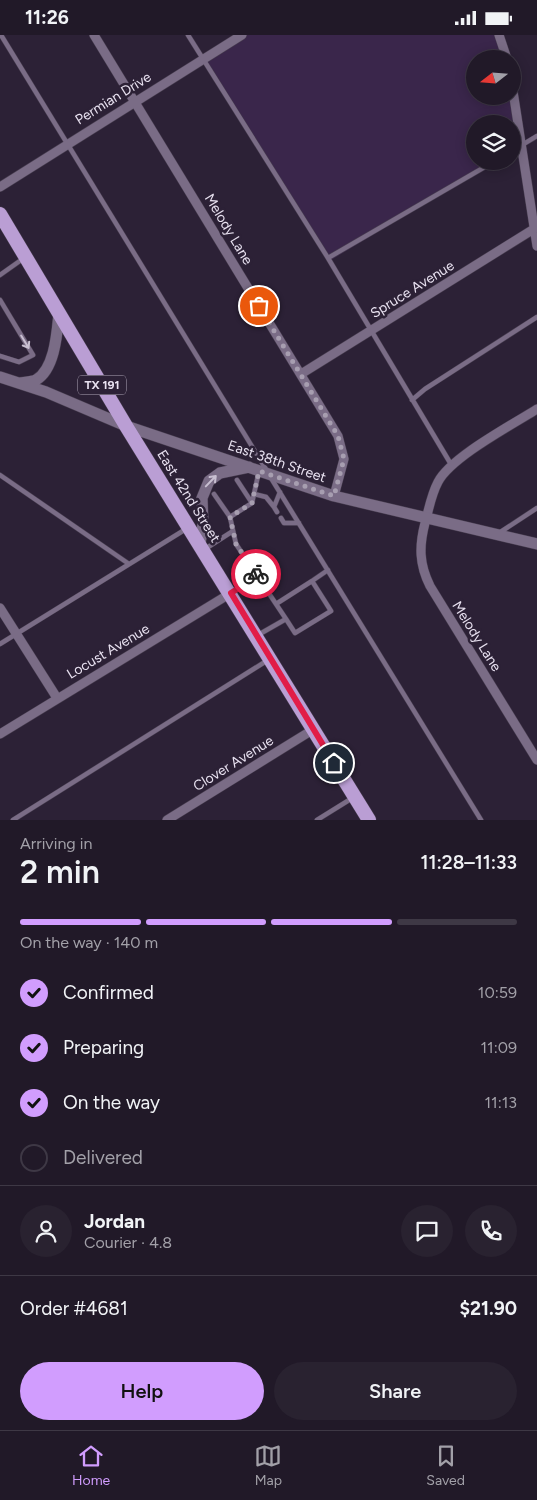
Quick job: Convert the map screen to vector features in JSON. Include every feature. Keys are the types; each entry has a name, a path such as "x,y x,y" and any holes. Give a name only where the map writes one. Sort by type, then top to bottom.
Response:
{"highway":[{"name":"East 42nd Street","path":"0,214 126,426 370,820"}],"street":[{"name":"Melody Lane","path":"94,35 338,436 343,449 343,469 334,496"},
{"name":"Permian Drive","path":"0,187 67,143 242,35"},
{"path":"499,35 504,50"},
{"path":"516,105 536,227 537,246"},
{"name":"Spruce Avenue","path":"301,374 536,227"},
{"path":"18,383 35,380 46,370 52,355 59,313"},
{"name":"East 38th Street","path":"0,377 126,426 334,496 537,544"},
{"path":"426,519 438,481 452,465 537,409"},
{"path":"202,547 202,498 209,481 220,473 259,470"},
{"name":"Melody Lane","path":"426,519 420,551 424,573 537,761"},
{"name":"Locust Avenue","path":"0,734 231,593"},
{"path":"0,608 57,698"},
{"name":"Clover Avenue","path":"167,820 314,729"}],"lane":[{"path":"1,35 67,143 259,470 280,492 481,820"},
{"path":"188,35 328,259 452,465"},
{"path":"523,145 537,136"},
{"path":"328,259 480,170"},
{"path":"0,275 26,257"},
{"path":"0,300 33,355 20,362 0,356"},
{"path":"412,400 425,389 537,317"},
{"path":"230,517 252,503 259,470"},
{"path":"0,475 129,564"},
{"path":"237,480 252,503"},
{"path":"274,507 280,492"},
{"path":"214,494 230,517 236,544 295,633 331,611 312,581"},
{"path":"254,494 266,497 277,512"},
{"path":"496,535 537,508"},
{"path":"281,518 284,523 299,523"},
{"path":"0,644 190,527"},
{"path":"202,547 234,531"},
{"path":"276,604 328,571"},
{"path":"231,593 258,576"},
{"path":"257,636 286,619"},
{"path":"13,820 271,659"},
{"path":"317,820 355,796"}],"shaded area":[{"path":"242,35 499,35 504,50 466,50 466,105 514,105 516,115 466,115 466,170 480,170 328,262 203,59"}],"way so far":[{"path":"256,574 236,544 230,517 252,503 259,471 334,496 343,469 344,459 343,449 338,436 259,306"}],"route":[{"path":"256,574 258,576 231,593 334,763"}]}
